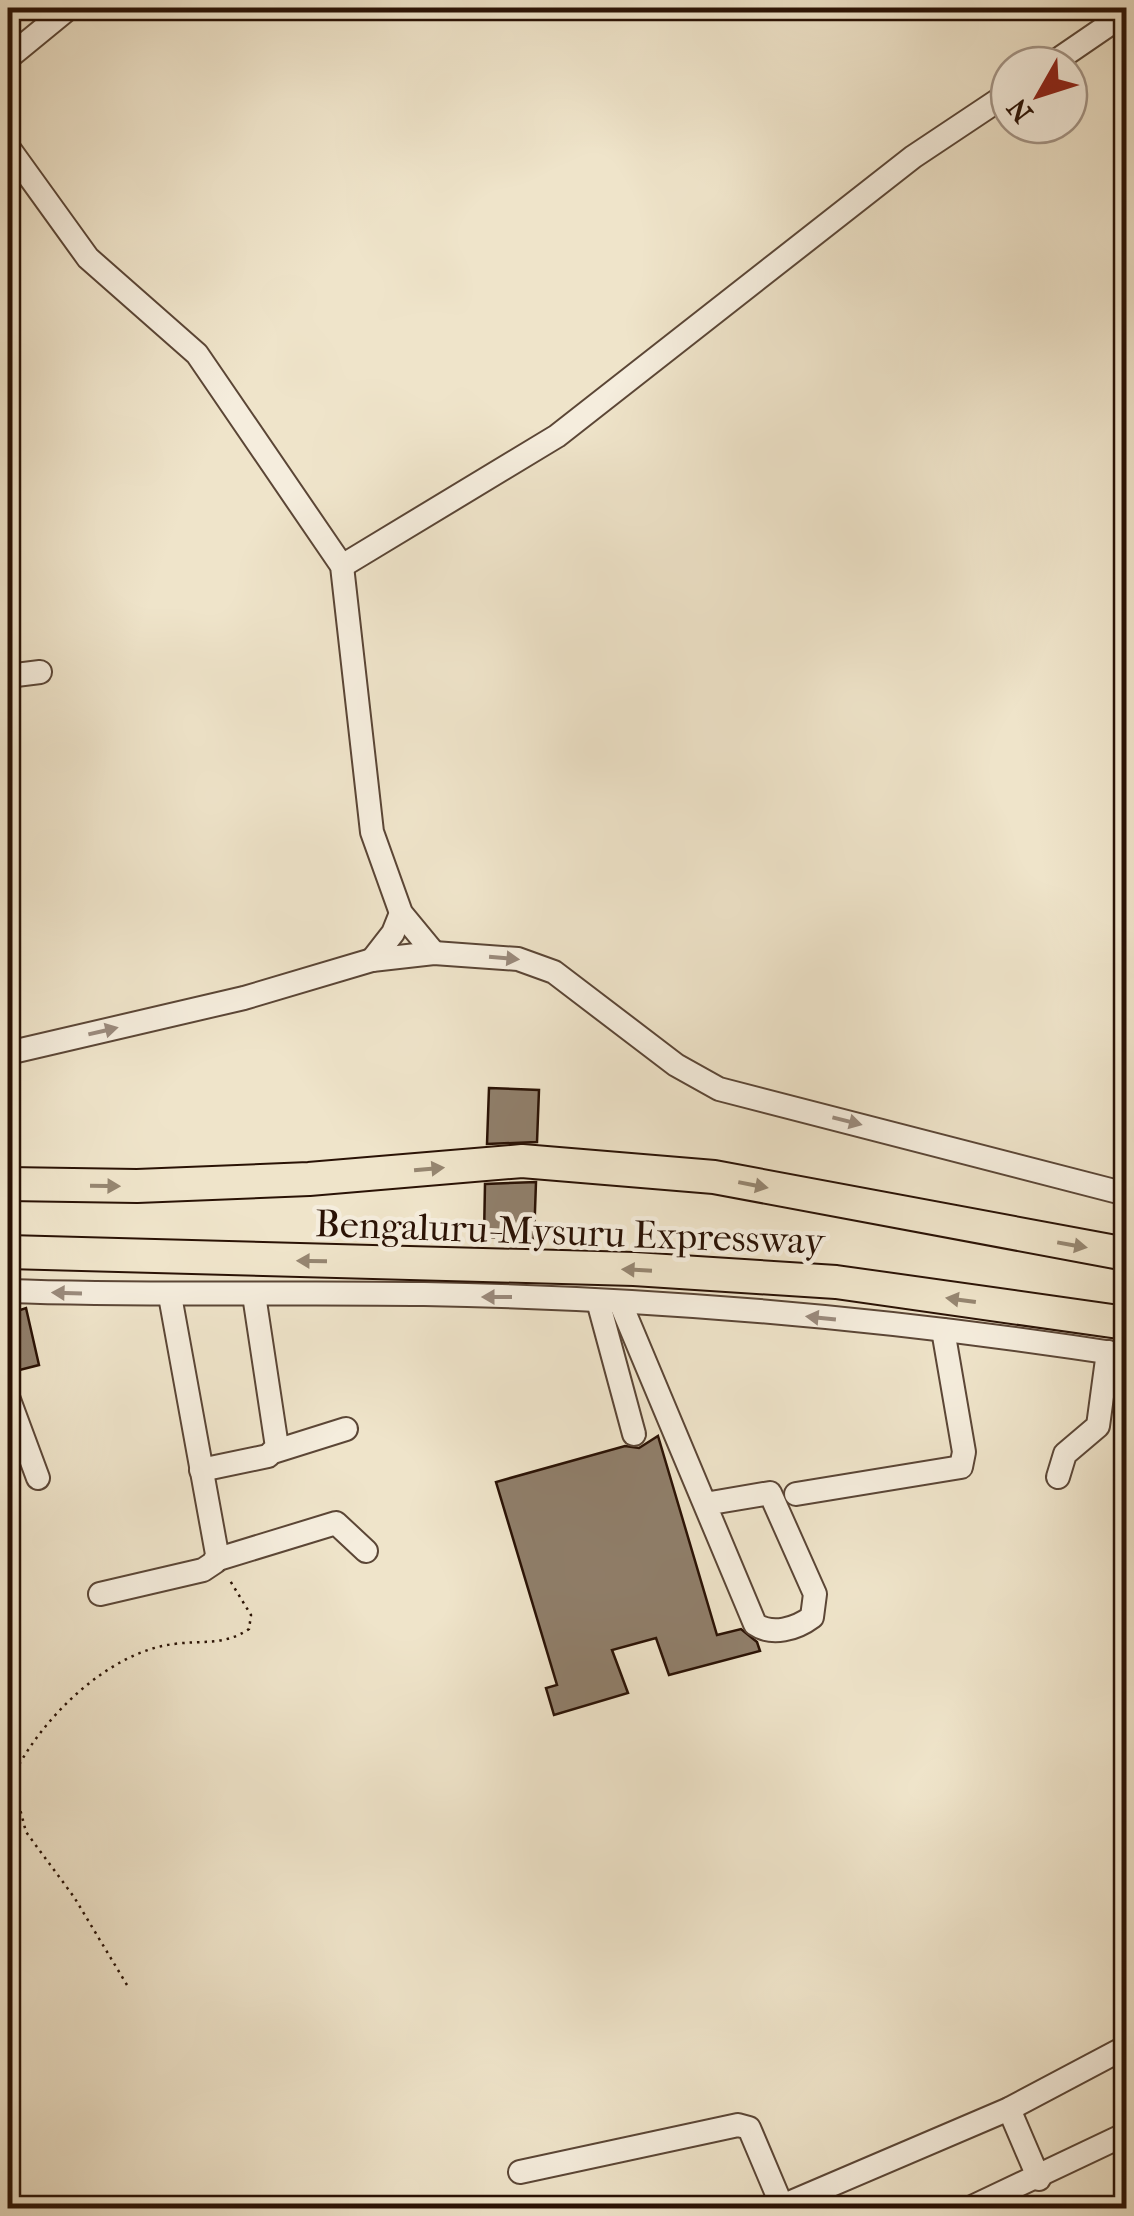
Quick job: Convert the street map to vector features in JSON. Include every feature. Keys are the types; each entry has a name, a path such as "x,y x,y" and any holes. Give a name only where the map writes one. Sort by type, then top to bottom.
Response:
{"highway":[{"name":"Bengaluru-Mysuru Expressway","path":"8,1184 137,1186 309,1179 522,1161 714,1177 1126,1254"},
{"name":"Bengaluru-Mysuru Expressway","path":"8,1252 634,1269 836,1282 1126,1323"}],"street":[{"path":"8,58 69,8"},
{"path":"1079,45 1126,13"},
{"path":"342,566 557,436 912,156 989,106"},
{"path":"8,148 88,258 197,354 342,566 372,832 402,913 434,953"},
{"path":"8,676 40,672"},
{"path":"372,960 394,933 402,913"},
{"path":"8,1052 244,998 372,960 434,953 518,958 554,972 676,1065 719,1089 1126,1194"},
{"name":"Bengaluru-Mysuru Expressway","path":"8,1290 170,1296 428,1294 609,1302 943,1330 1117,1353"},
{"path":"170,1296 215,1560"},
{"path":"254,1296 276,1451"},
{"path":"609,1302 634,1434"},
{"path":"609,1302 705,1504 755,1624 776,1630 801,1625 812,1616 816,1594 770,1493 705,1504"},
{"path":"796,1494 960,1466 964,1452 943,1330"},
{"path":"1058,1477 1066,1451 1097,1430 1117,1353"},
{"path":"8,1398 38,1478"},
{"path":"200,1470 346,1429"},
{"path":"100,1594 202,1570 215,1560 336,1523 366,1552"},
{"path":"520,2172 738,2125 749,2128 759,2146 782,2206 1008,2108 1126,2046"},
{"path":"1008,2108 1039,2179"},
{"path":"970,2208 1039,2179 1126,2134"}],"path":[{"path":"127,1985 74,1897 26,1832 12,1778 86,1682 161,1647 226,1642 249,1629 251,1616 215,1560"}],"building":[{"path":"489,1088 539,1090 537,1142 487,1144"},
{"path":"536,1182 534,1239 484,1237 485,1184"},
{"path":"26,1308 39,1365 8,1373 8,1314"},
{"path":"658,1436 717,1635 741,1629 757,1642 760,1651 669,1675 656,1638 612,1650 628,1693 554,1715 546,1688 557,1685 496,1482 625,1446 639,1448"}]}
